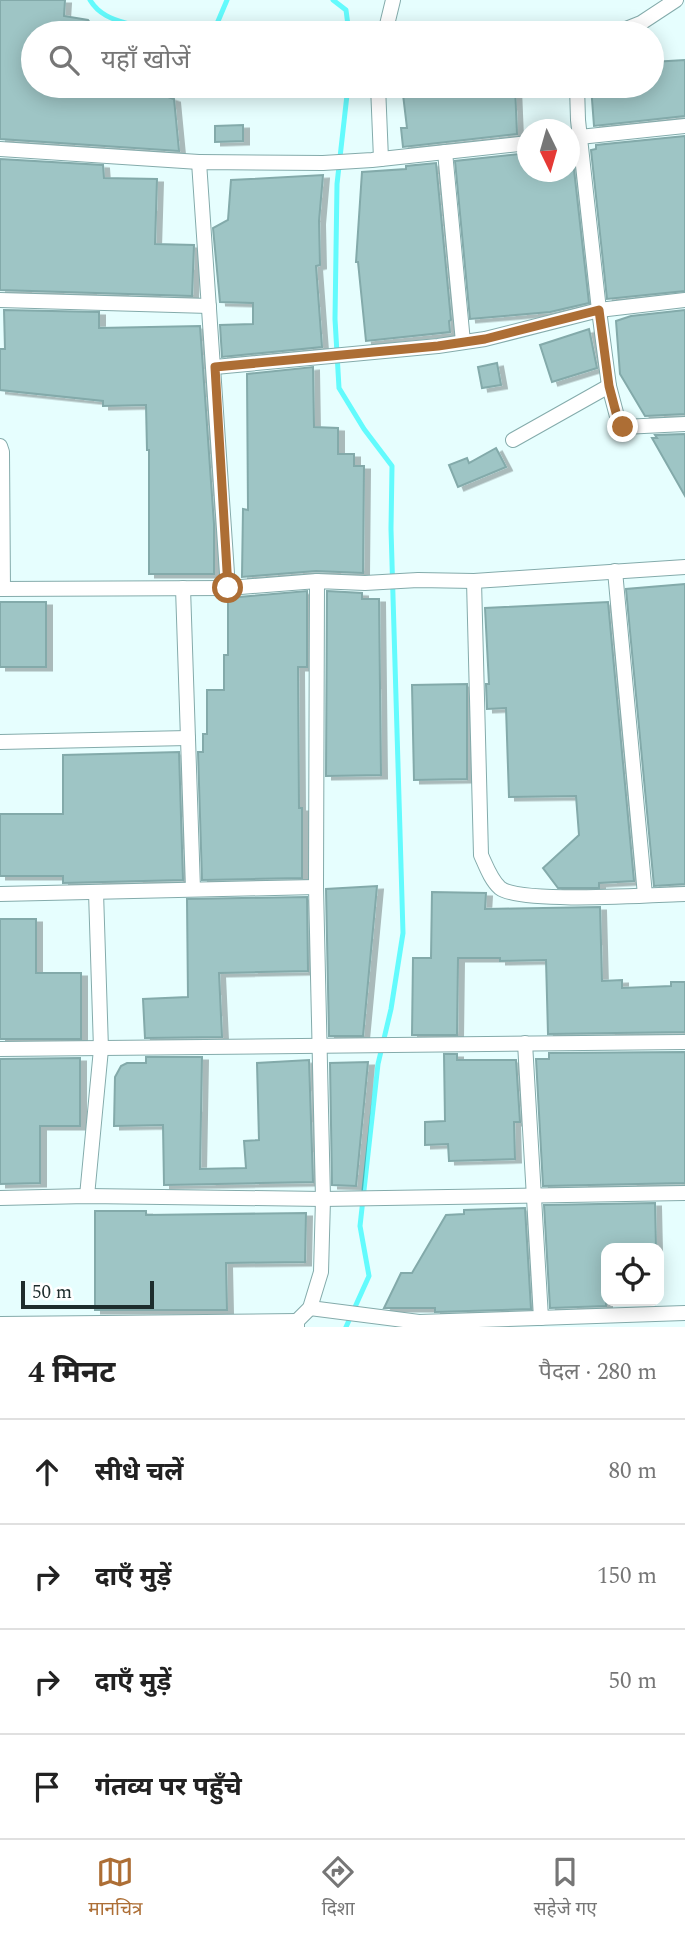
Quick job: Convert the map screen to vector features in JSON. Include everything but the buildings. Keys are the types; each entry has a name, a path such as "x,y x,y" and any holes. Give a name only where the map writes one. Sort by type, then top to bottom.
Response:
{"street":[{"path":"387,21 393,0"},
{"path":"644,21 676,0"},
{"path":"376,160 377,98"},
{"path":"577,98 578,119"},
{"path":"580,137 685,126"},
{"path":"0,149 199,162 323,163 376,160 517,144"},
{"path":"445,152 463,342"},
{"path":"199,162 228,588"},
{"path":"580,174 609,386 619,424 623,427 685,424"},
{"path":"0,300 209,306"},
{"path":"215,367 355,355 463,342 599,310 685,300"},
{"path":"513,440 609,386"},
{"path":"0,446 1,589 228,588 317,581 474,581 685,567"},
{"path":"615,571 645,895"},
{"path":"0,1324 297,1324 310,1308 321,1272 323,1199 316,887 317,581"},
{"path":"474,581 481,855 490,874 501,889 536,897 685,894"},
{"path":"183,588 193,889"},
{"path":"0,742 188,738"},
{"path":"0,894 316,887"},
{"path":"87,1196 102,1049 96,892"},
{"path":"0,1049 685,1042"},
{"path":"525,1043 541,1318"},
{"path":"0,1198 87,1196 323,1199 685,1193"},
{"path":"310,1308 419,1325 541,1318 678,1318"}],"waterway":[{"path":"90,0 103,14 120,21"},
{"path":"218,21 227,0"},
{"path":"333,0 346,10 347,21"},
{"path":"346,1327 369,1276 360,1226 378,1064 391,1009 403,933 391,529 392,466 364,429 339,388 335,319 337,184 347,98"}],"route":[{"path":"228,588 215,367 438,346 485,339 599,310 609,386 619,424 623,427"}]}
